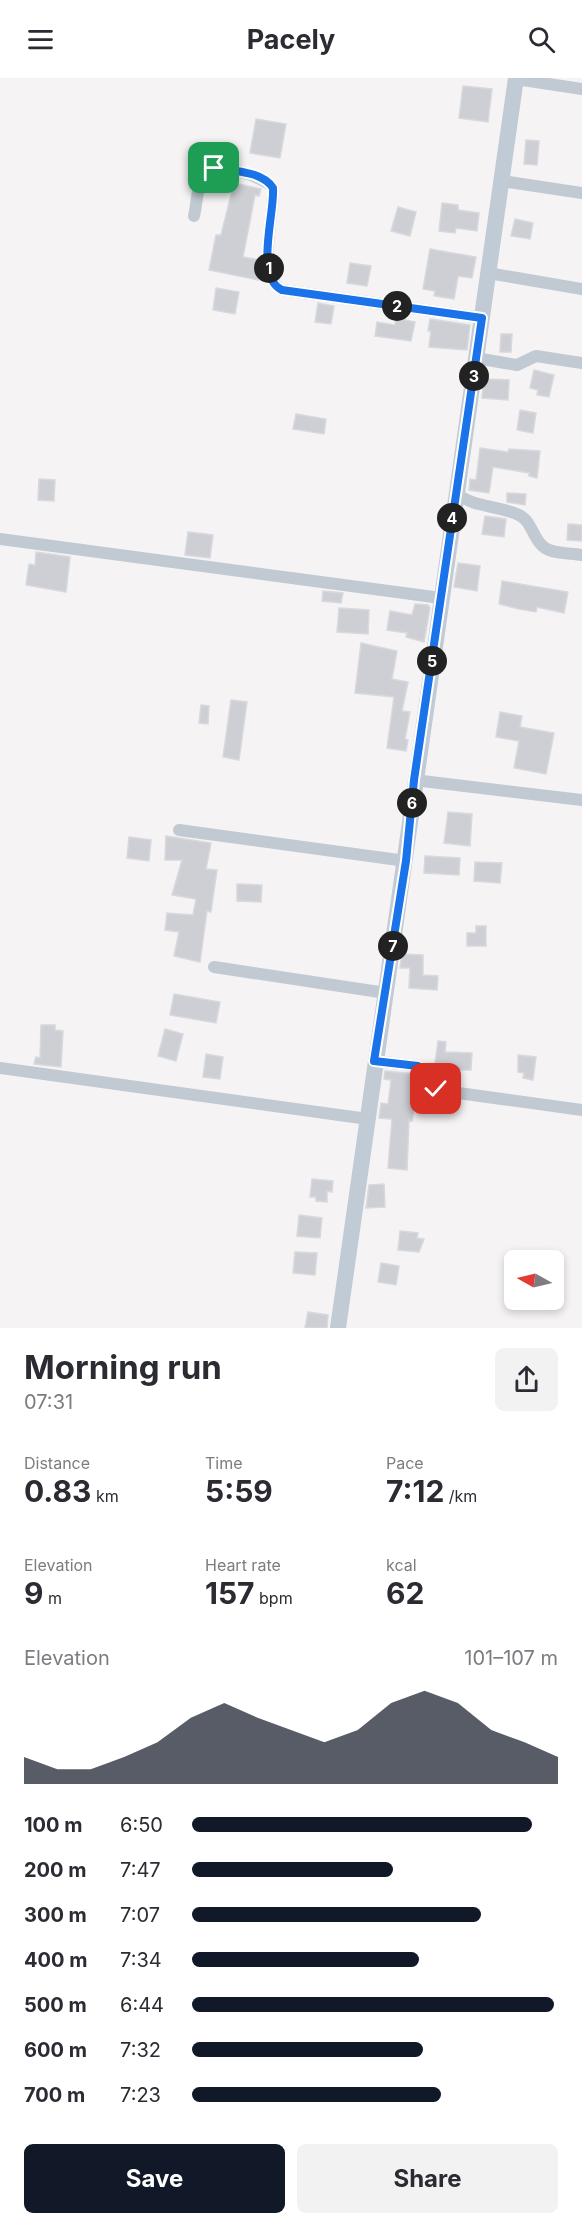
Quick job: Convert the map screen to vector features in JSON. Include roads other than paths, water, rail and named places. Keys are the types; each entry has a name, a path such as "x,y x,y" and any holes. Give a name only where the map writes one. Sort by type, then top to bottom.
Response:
{"street":[{"path":"338,1328 368,1119 374,1061 387,993 406,861 414,780 516,78 582,89"},
{"path":"194,216 202,176 207,170 214,168 249,174 269,182 273,188 268,261 271,281 275,286 282,290 482,318"},
{"path":"502,180 582,193"},
{"path":"488,273 582,288"},
{"path":"476,358 517,365 536,356 582,363"},
{"path":"456,493 474,504 522,517 530,525 540,544 548,550 582,555"},
{"path":"0,539 441,598"},
{"path":"414,780 582,800"},
{"path":"179,830 406,861"},
{"path":"214,967 387,993"},
{"path":"374,1061 418,1066 422,1068 430,1086 444,1091 582,1110"},
{"path":"0,1068 368,1119"}]}
